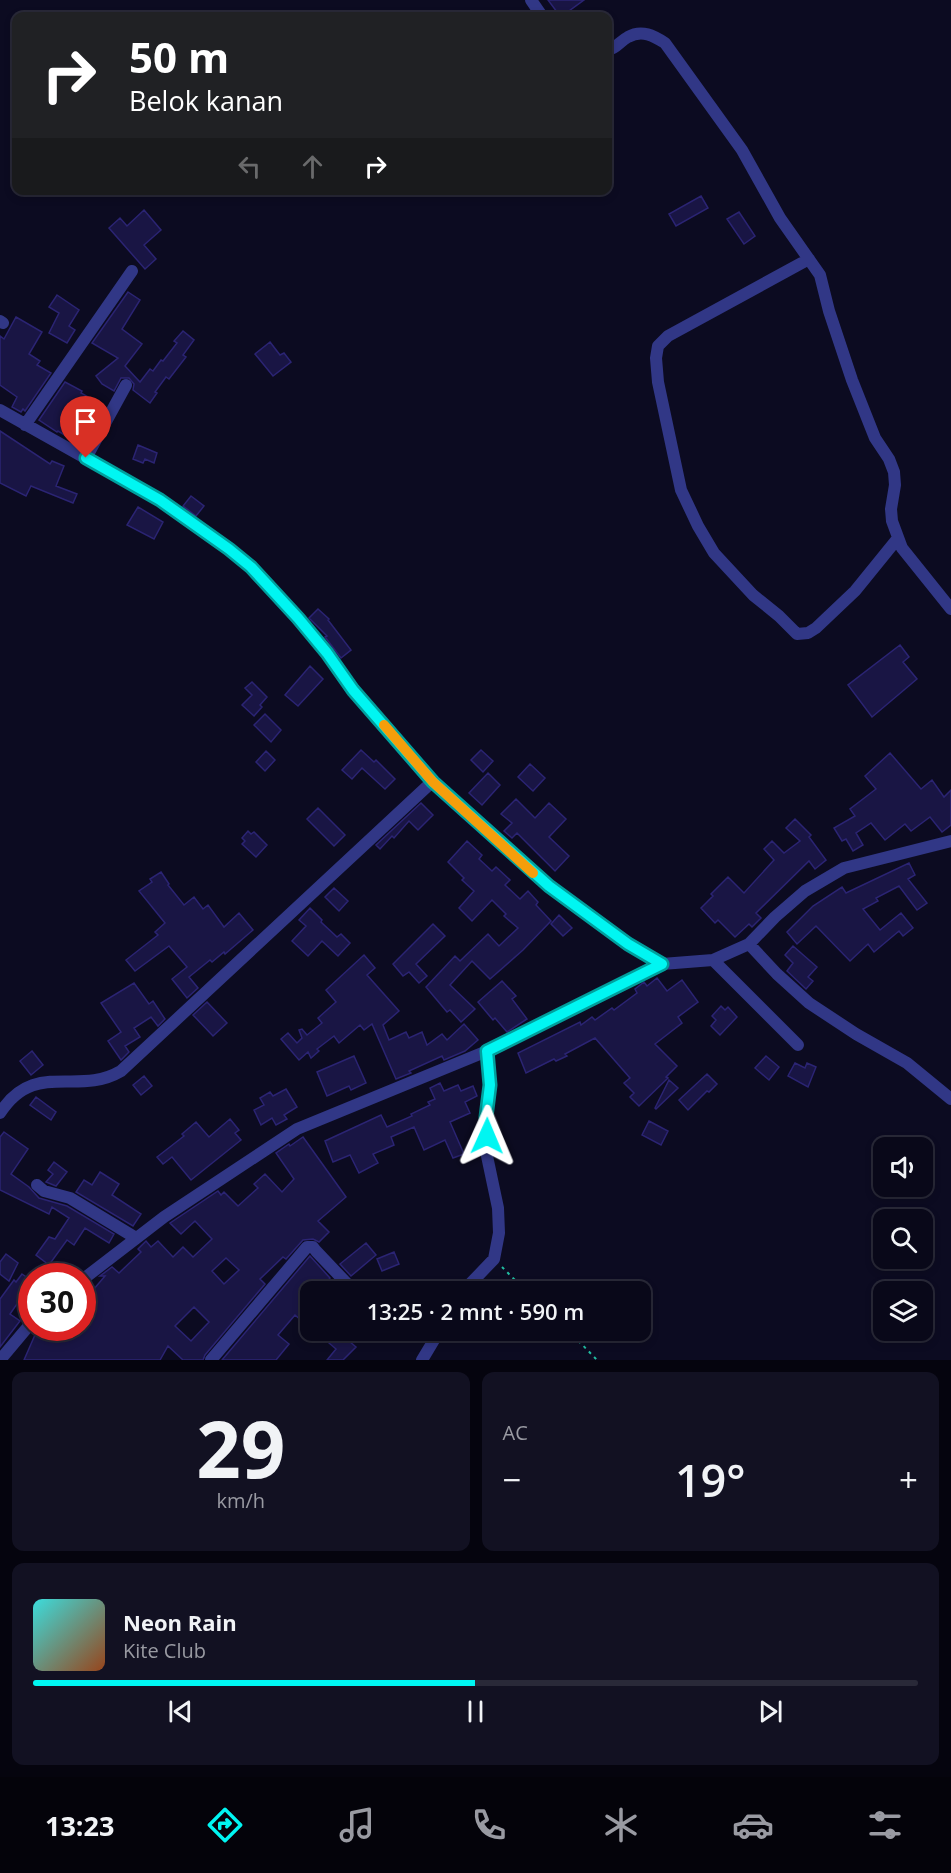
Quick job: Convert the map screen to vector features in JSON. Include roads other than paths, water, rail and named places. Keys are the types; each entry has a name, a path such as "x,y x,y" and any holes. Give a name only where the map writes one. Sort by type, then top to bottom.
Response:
{"street":[{"path":"612,50 628,37 639,33 650,34 666,43 742,150 780,218 820,275 835,331 852,380 875,438 889,459 894,472 895,485 891,509 898,538 902,548 951,609"},
{"path":"809,258 668,336 658,346 656,358 658,382 681,490 714,553 753,595 779,615 797,634 808,633 816,628 855,591 898,538"},
{"path":"26,425 132,271"},
{"path":"86,458 126,385"},
{"path":"0,410 160,500 251,567 298,618 353,690 433,782 549,886 620,938 662,964"},
{"path":"0,1113 15,1094 23,1088 55,1081 97,1081 121,1071 433,782"},
{"path":"96,1269 164,1217 297,1129 487,1051 662,964 713,960 749,944 805,891 844,868 951,842"},
{"path":"749,944 809,1003 856,1034 907,1063 951,1099"},
{"path":"713,960 798,1045"},
{"path":"473,1281 494,1259 499,1233 498,1208 487,1156 486,1117 490,1085 487,1051"},
{"path":"37,1185 44,1191 70,1198 136,1238"},
{"path":"211,1360 307,1247 313,1247 345,1281"},
{"path":"0,1360 18,1339"},
{"path":"422,1360 434,1341"}]}
